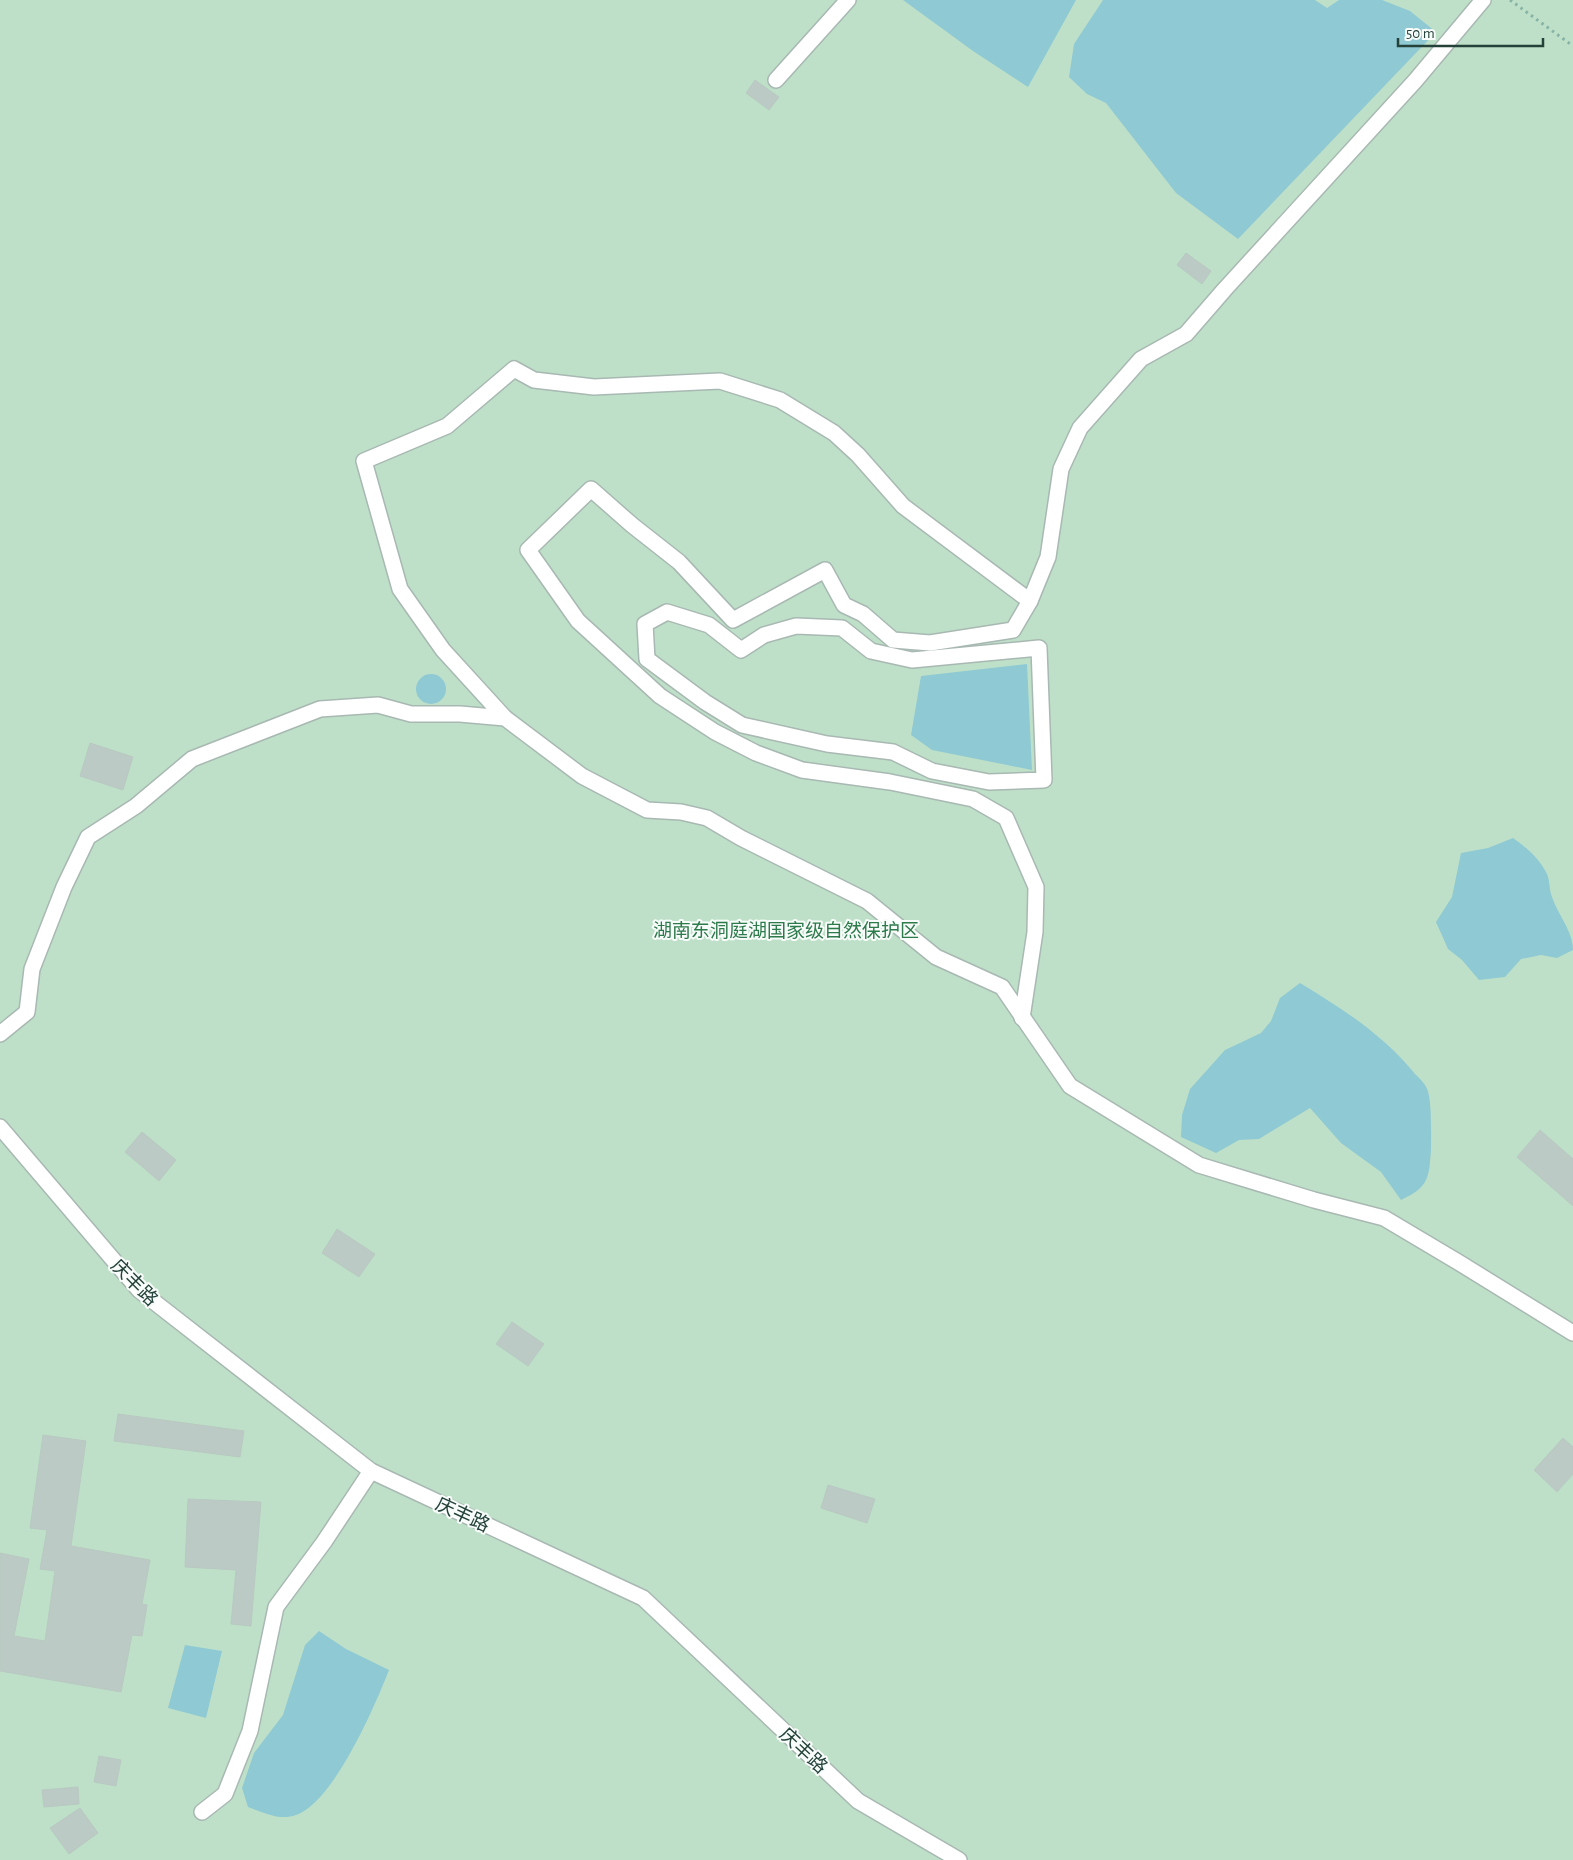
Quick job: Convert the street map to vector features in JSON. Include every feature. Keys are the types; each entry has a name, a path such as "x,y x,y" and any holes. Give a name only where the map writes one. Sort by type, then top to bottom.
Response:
{"street":[{"path":"776,80 848,0"},
{"path":"1022,1018 1035,932 1036,887 1006,818 973,799 890,782 802,770 756,753 715,732 660,696 584,627 528,550 591,489 632,525 679,562 733,620 825,570 844,605 863,614 893,640 930,643 1013,630 1030,601 1048,557 1061,469 1080,428 1141,359 1186,334 1415,81 1483,0"},
{"path":"1030,601 903,506 858,455 834,433 780,400 720,381 594,387 534,380 514,369 447,426 364,461 400,590 443,650 505,718 582,776 647,810 681,812 706,818 867,901 936,957 1002,987 1070,1086 1199,1165 1314,1200 1384,1218 1573,1333"},
{"path":"667,612 709,625 742,650 764,635 796,626 842,628 871,651 912,660 1039,648 1044,780 989,782 932,771 893,752 827,744 742,725 705,702 647,659 645,624 667,612"},
{"path":"0,1034 27,1012 32,969 64,887 88,837 136,806 192,759 320,709 378,705 411,714 460,714 505,718"},
{"name":"庆丰路","path":"0,1127 139,1290 371,1471 643,1598 858,1801 959,1860"},
{"path":"202,1812 224,1794 250,1731 276,1607 324,1542 371,1471"}],"path":[{"path":"1510,0 1573,46"}],"green space":[{"name":"湖南东洞庭湖国家级自然保护区","path":"0,0 1573,0 1573,1860 0,1860"}],"water":[{"path":"903,0 1076,0 1028,87 973,51"},
{"path":"1103,0 1315,0 1327,8 1339,0 1382,0 1410,11 1436,32 1238,239 1176,193 1106,103 1087,94 1069,77 1074,44"},
{"path":"1027,664 1032,770 932,750 911,735 921,676"},
{"path":"431,674 442,678 446,689 442,700 431,704 420,700 416,689 420,678"},
{"path":"1513,838 1541,863 1548,877 1552,897 1571,936 1573,950 1557,958 1541,955 1521,959 1505,977 1479,980 1462,960 1448,949 1436,922 1452,897 1461,853 1488,848"},
{"path":"1300,983 1346,1012 1376,1035 1403,1060 1426,1087 1429,1094 1431,1118 1431,1149 1428,1174 1426,1180 1417,1191 1401,1200 1381,1172 1341,1143 1310,1108 1259,1139 1239,1140 1216,1153 1181,1137 1182,1115 1190,1089 1225,1050 1261,1033 1271,1021 1280,998"},
{"path":"319,1631 346,1649 389,1670 374,1706 351,1752 324,1792 310,1807 296,1815 283,1817 271,1815 248,1807 242,1788 254,1753 283,1715 305,1645"},
{"path":"185,1645 222,1651 206,1718 168,1708"}],"building":[{"path":"755,80 779,97 769,110 746,93"},
{"path":"1186,253 1211,271 1202,284 1177,265"},
{"path":"90,743 133,757 123,790 80,776"},
{"path":"1540,1130 1573,1159 1573,1206 1517,1157"},
{"path":"142,1132 176,1160 159,1181 125,1152"},
{"path":"337,1229 375,1254 359,1277 322,1253"},
{"path":"512,1322 544,1344 528,1366 496,1344"},
{"path":"118,1414 244,1431 240,1457 114,1441"},
{"path":"43,1435 86,1441 71,1546 150,1560 142,1604 147,1605 142,1636 132,1635 121,1692 0,1671 0,1553 29,1559 14,1636 45,1641 55,1571 40,1569 47,1530 30,1528"},
{"path":"1563,1438 1573,1447 1573,1474 1557,1492 1534,1470"},
{"path":"828,1485 875,1499 867,1523 821,1508"},
{"path":"188,1499 261,1502 251,1626 231,1624 236,1570 185,1567"},
{"path":"99,1756 121,1760 116,1786 94,1782"},
{"path":"78,1787 79,1804 44,1807 42,1790"},
{"path":"80,1808 98,1833 69,1854 50,1828"}]}
